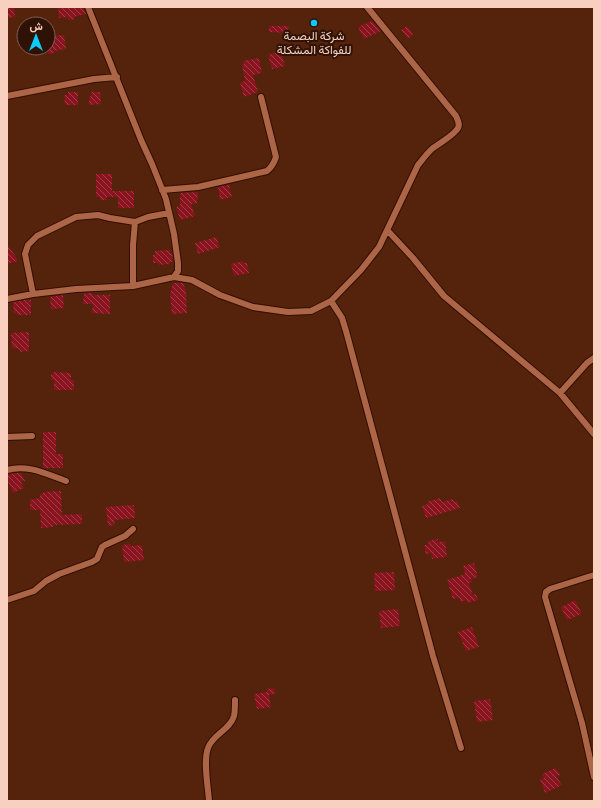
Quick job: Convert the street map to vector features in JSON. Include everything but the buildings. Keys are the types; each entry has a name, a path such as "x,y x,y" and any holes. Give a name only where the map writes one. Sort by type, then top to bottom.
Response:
{"street":[{"path":"88,7 162,190 174,234 178,264 178,271 174,277"},
{"path":"7,299 33,294 76,289 133,286 174,277 192,280 220,295 253,307 288,312 311,311 331,301 361,270 379,247 388,231 418,165 433,148 456,131 459,126 456,116 367,7"},
{"path":"7,96 94,79 116,78"},
{"path":"162,190 198,187 267,171 271,168 276,157 261,97"},
{"path":"33,294 25,254 28,245 37,236 76,216 98,215 135,222 169,212"},
{"path":"133,286 133,245 135,222"},
{"path":"388,231 413,258 444,296 560,393 594,434"},
{"path":"331,301 342,318 346,331 433,656 461,748"},
{"path":"560,393 587,363 594,358"},
{"path":"7,437 32,436"},
{"path":"7,470 18,467 27,468 66,481"},
{"path":"7,600 34,591 46,581 59,574 92,562 97,559 102,547 125,536 133,529"},
{"path":"594,575 550,589 546,592 545,598 582,723 594,777"},
{"path":"208,801 206,758 208,747 214,738 227,727 234,717 235,700"}],"place":[{"name":"شركة البصمة للفواكة المشكلة","path":"314,23"}]}
